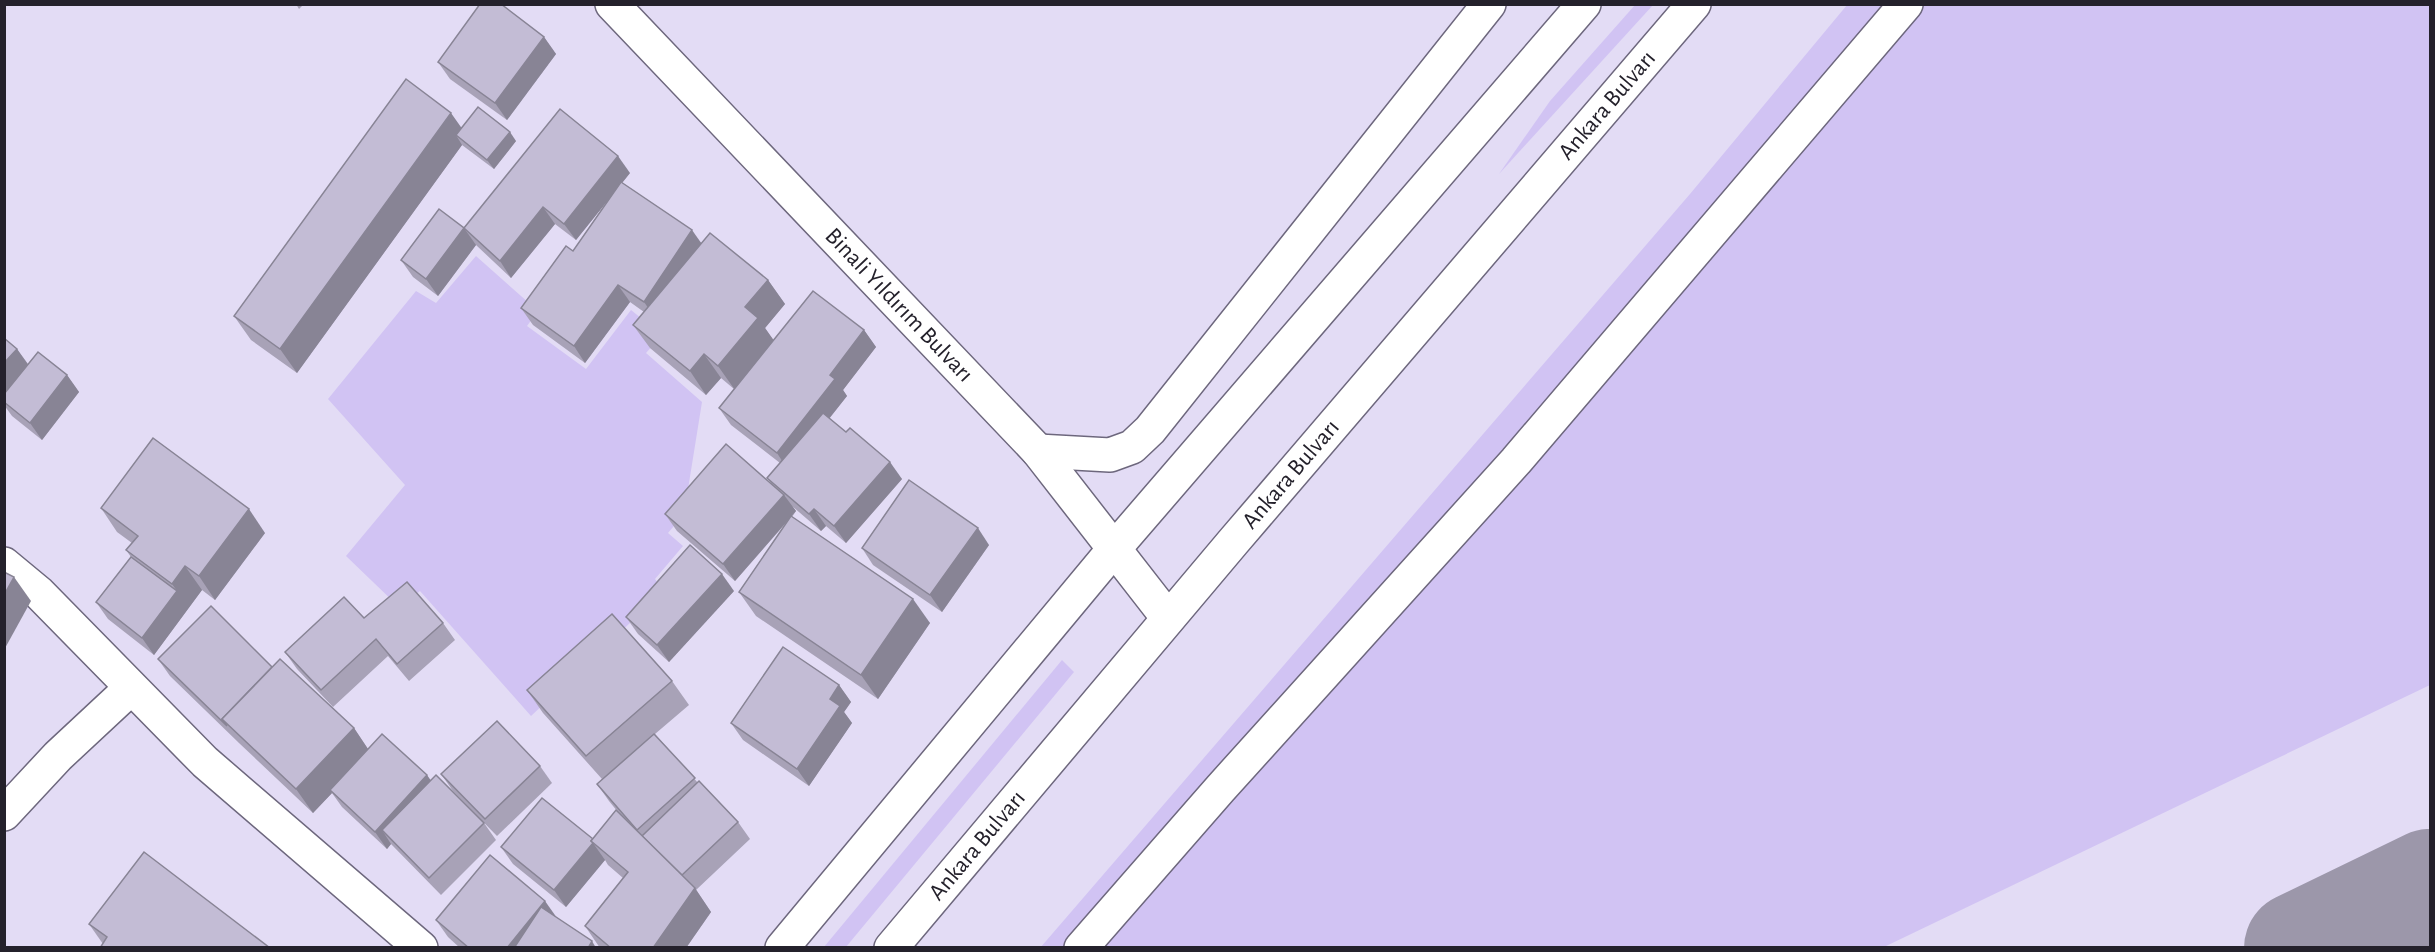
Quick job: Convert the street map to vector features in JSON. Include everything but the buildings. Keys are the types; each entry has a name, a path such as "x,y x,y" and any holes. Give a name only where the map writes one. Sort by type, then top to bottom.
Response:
{"main road":[{"name":"Binali Yıldırım Bulvarı","path":"612,4 1038,451 1168,618"},
{"path":"1038,451 1110,455 1132,447 1150,430 1489,4"},
{"path":"782,948 1114,549 1584,4"},
{"name":"Ankara Bulvarı","path":"891,948 1168,618 1694,4"},
{"path":"1081,948 1228,780 1516,461 1906,4"},
{"path":"4,564 39,593 205,762 421,948"},
{"path":"4,814 58,756 131,688"}],"shaded area":[{"path":"1635,5 1653,5 1499,174 1550,101"},
{"path":"1847,5 2430,5 2430,685 1884,947 1040,948 1690,194"},
{"path":"476,256 538,311 527,326 586,369 631,310 662,335 646,353 702,402 684,514 668,533 683,546 655,579 664,591 531,716 420,591 399,607 346,556 405,485 328,399 416,291 436,303"},
{"path":"1062,660 1074,672 846,947 824,947"}],"taxiway":[{"path":"2300,948 2430,885"}]}
